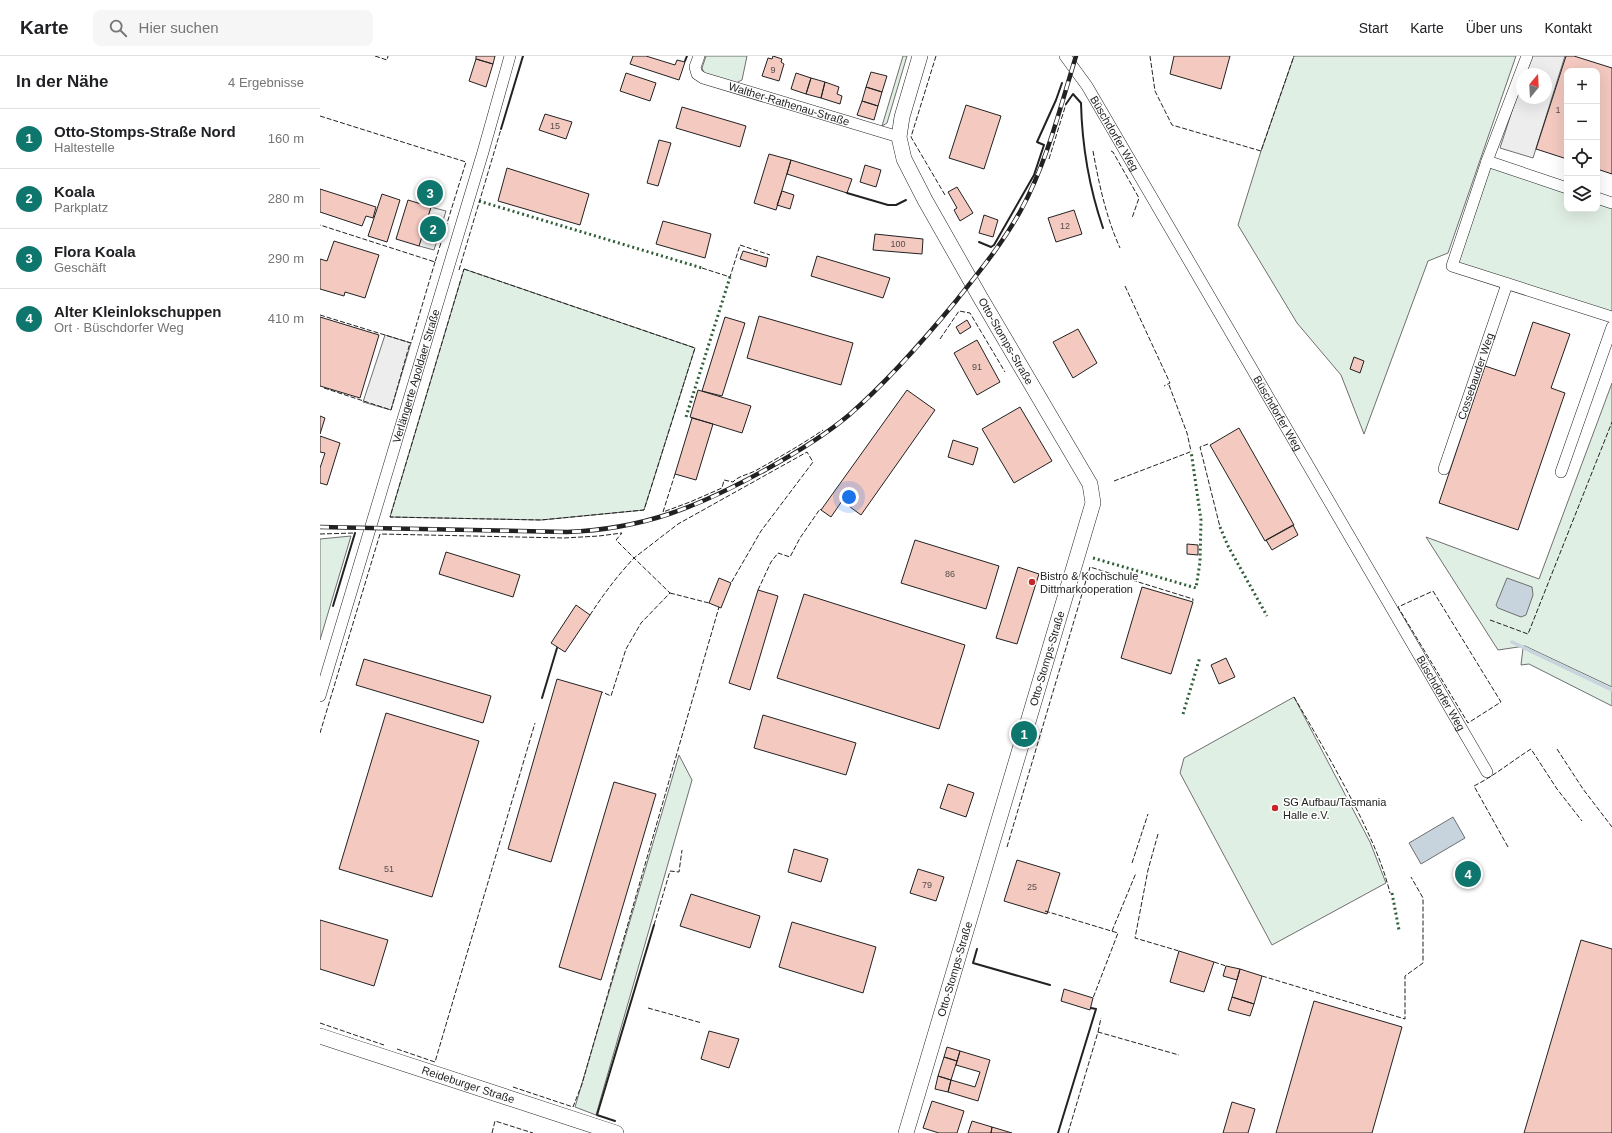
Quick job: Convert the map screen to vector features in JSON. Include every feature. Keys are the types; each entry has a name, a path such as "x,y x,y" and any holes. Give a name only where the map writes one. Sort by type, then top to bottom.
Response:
{"street":[{"name":"Verlängerte Apoldaer Straße","path":"320,696 481,160 510,56"},
{"name":"Walther-Rathenau-Straße","path":"699,56 695,67 697,74 702,78 899,137"},
{"name":"Otto-Stomps-Straße","path":"906,1133 1093,503 1090,484 924,200 904,158 899,137 902,117 920,56"},
{"name":"Büschdorfer Weg","path":"1065,56 1087,86 1487,772"},
{"path":"1527,56 1487,161 1452,266 1612,317"},
{"path":"1487,161 1564,187"},
{"path":"1600,199 1612,203"},
{"name":"Cossebauder Weg","path":"1444,469 1507,284"},
{"path":"1562,472 1612,327"},
{"name":"Reideburger Straße","path":"320,1036 616,1133"}],"green space":[{"path":"706,56 747,56 742,80 736,83 704,73 702,68"},
{"path":"903,56 907,56 887,123 882,126"},
{"path":"1294,56 1516,56 1448,253 1428,261 1364,434 1341,375 1297,323 1238,225 1261,151"},
{"path":"1488,163 1564,189 1564,212 1600,212 1600,201 1612,205 1612,316 1454,266"},
{"path":"464,269 695,348 644,510 541,520 390,517"},
{"path":"1612,383 1612,687 1525,646 1498,650 1426,537 1539,579"},
{"path":"351,536 320,640 320,539"},
{"path":"1523,648 1612,690 1612,706 1529,664 1521,665"},
{"name":"SG Aufbau/Tasmania Halle e.V.","path":"1294,697 1370,842 1386,883 1272,945 1180,773 1184,758"},
{"path":"679,755 692,780 596,1115 575,1107"}],"shaded area":[{"path":"1530,56 1565,56 1552,97 1552,68 1526,68"},
{"path":"1516,99 1516,104 1550,104 1533,158 1500,148"},
{"path":"431,207 446,211 434,250 419,246"},
{"path":"385,335 411,343 391,410 363,402"},
{"path":"1507,578 1532,587 1533,595 1526,615 1521,617 1498,608 1496,605"},
{"path":"1453,817 1465,838 1421,864 1409,843"}],"building":[{"path":"476,56 495,56 493,64 476,59"},
{"path":"633,56 646,56 675,65 677,60 685,62 679,80 630,64"},
{"path":"773,56 782,59 781,62 784,64 779,81 762,76 768,58 772,59"},
{"path":"1174,56 1230,56 1221,89 1170,74"},
{"path":"1566,56 1574,56 1612,68 1612,174 1600,170 1600,68 1564,68 1564,158 1536,149 1551,104 1552,104 1552,99"},
{"path":"476,59 493,64 486,87 469,81"},
{"path":"871,72 887,76 882,92 866,87"},
{"path":"626,73 656,83 650,101 620,91"},
{"path":"796,73 811,78 806,94 791,89"},
{"path":"811,78 825,82 821,98 806,94"},
{"path":"825,82 839,87 837,94 842,96 840,104 821,98"},
{"path":"866,87 882,92 878,106 862,101"},
{"path":"862,101 878,106 874,120 857,115"},
{"path":"966,105 1001,116 984,169 949,158"},
{"path":"682,107 746,126 740,147 676,128"},
{"path":"545,114 572,122 566,139 539,130"},
{"path":"659,140 671,143 658,186 647,183"},
{"path":"769,154 791,160 776,210 754,203"},
{"path":"791,160 852,179 847,193 787,174"},
{"path":"865,165 881,170 876,187 860,182"},
{"path":"507,168 589,194 580,225 498,201"},
{"path":"957,187 973,213 960,221 954,210 957,208 948,192"},
{"path":"320,189 376,207 373,218 366,216 362,226 320,212"},
{"path":"782,191 794,195 790,209 777,205"},
{"path":"382,194 400,200 387,242 368,236"},
{"path":"408,200 431,207 419,246 396,239"},
{"path":"1074,210 1082,234 1056,242 1048,218"},
{"path":"984,215 998,220 993,237 979,233"},
{"path":"663,221 711,234 705,258 656,244"},
{"path":"875,234 923,239 922,254 873,250"},
{"path":"334,241 379,255 365,298 345,292 344,296 320,289 320,259 327,261"},
{"path":"743,251 768,258 766,267 740,259"},
{"path":"817,256 890,278 883,298 811,276"},
{"path":"759,316 853,343 841,385 747,358"},
{"path":"320,317 379,335 360,398 320,386"},
{"path":"725,317 745,323 722,396 702,391"},
{"path":"967,320 971,327 960,334 956,327"},
{"path":"1533,322 1570,334 1551,388 1565,393 1518,530 1439,503 1485,366 1515,376"},
{"path":"1078,329 1097,363 1073,378 1053,342"},
{"path":"977,340 1000,382 977,395 954,353"},
{"path":"1354,357 1364,361 1360,373 1350,369"},
{"path":"698,390 751,406 742,433 690,417"},
{"path":"907,390 935,410 861,515 842,501 831,517 821,510"},
{"path":"1020,407 1052,461 1014,483 982,429"},
{"path":"320,416 325,418 320,434"},
{"path":"692,418 713,424 696,480 675,474"},
{"path":"1239,428 1294,525 1265,541 1210,445"},
{"path":"320,436 340,443 327,485 320,483 320,468 325,453 320,452"},
{"path":"953,440 978,448 973,465 948,457"},
{"path":"1293,525 1298,535 1272,550 1266,540"},
{"path":"915,540 999,566 986,609 901,583"},
{"path":"1187,544 1198,545 1198,555 1187,554"},
{"path":"446,552 520,575 513,597 439,574"},
{"path":"1018,567 1039,574 1017,644 996,638"},
{"path":"719,578 731,583 721,608 709,603"},
{"path":"1142,587 1193,602 1171,674 1121,658"},
{"path":"758,590 778,596 750,690 729,683"},
{"path":"804,594 965,645 939,729 777,678"},
{"path":"576,605 590,615 565,652 551,643"},
{"path":"1226,658 1235,677 1219,684 1211,665"},
{"path":"364,659 491,696 483,723 356,685"},
{"path":"557,679 602,692 551,862 508,849"},
{"path":"386,713 479,741 432,897 339,869"},
{"path":"763,715 856,743 846,775 754,748"},
{"path":"614,782 656,794 601,980 559,967"},
{"path":"948,784 974,793 966,817 940,808"},
{"path":"794,849 828,859 821,882 788,872"},
{"path":"1017,860 1060,873 1047,914 1004,901"},
{"path":"1465,863 1476,866 1470,884 1460,881"},
{"path":"918,869 944,877 936,901 910,893"},
{"path":"691,894 760,916 750,948 680,926"},
{"path":"320,920 388,940 374,986 320,969"},
{"path":"792,922 876,947 863,993 779,967"},
{"path":"1581,940 1612,949 1612,1133 1524,1133"},
{"path":"1179,951 1214,962 1204,992 1170,982"},
{"path":"1226,966 1240,969 1237,980 1223,976"},
{"path":"1240,969 1262,976 1254,1004 1232,997"},
{"path":"1064,989 1093,998 1090,1010 1061,1001"},
{"path":"1232,997 1254,1004 1250,1016 1228,1010"},
{"path":"1314,1001 1402,1027 1372,1133 1276,1133"},
{"path":"709,1031 739,1039 729,1068 701,1059"},
{"path":"947,1047 960,1051 957,1061 944,1057"},
{"path":"960,1051 990,1060 978,1101 948,1092 951,1080 975,1087 980,1072 956,1065"},
{"path":"944,1057 957,1061 951,1080 938,1076"},
{"path":"938,1076 951,1080 948,1092 935,1089"},
{"path":"932,1101 964,1111 957,1133 939,1133 923,1128"},
{"path":"1232,1102 1255,1109 1248,1133 1223,1133"},
{"path":"972,1121 992,1127 991,1133 968,1133"},
{"path":"992,1127 1012,1133 991,1133"}],"waterway":[{"path":"1512,642 1612,690"}],"railway":[{"path":"320,527 567,532 621,526 670,514 717,495 776,464 808,445 849,415 891,375 944,316 999,246 1021,210 1046,154 1076,56"}],"hedge":[{"path":"479,201 702,268"},
{"path":"686,417 730,277"},
{"path":"1093,558 1196,588 1200,562 1201,520 1191,451"},
{"path":"1220,527 1228,546 1267,616"},
{"path":"1183,714 1200,657"},
{"path":"1392,893 1399,930"}],"fence":[{"path":"375,56 387,60 388,56"},
{"path":"936,56 911,137 945,195"},
{"path":"1150,56 1155,91 1172,125 1261,151 1294,56"},
{"path":"1049,159 1066,104"},
{"path":"320,116 466,162 435,262 320,225"},
{"path":"459,270 501,129"},
{"path":"1093,151 1104,200 1120,248"},
{"path":"1111,151 1113,152 1139,198 1132,218"},
{"path":"702,268 730,277 740,245 770,255"},
{"path":"320,315 411,343 435,262 434,261"},
{"path":"464,269 695,348 644,510 541,520 390,517 464,269"},
{"path":"1125,286 1170,383 1164,386"},
{"path":"940,339 959,311 970,313 1005,372"},
{"path":"324,388 391,410 410,343"},
{"path":"1169,385 1187,433 1191,451"},
{"path":"1490,620 1528,634 1612,422"},
{"path":"675,474 663,512 722,488 724,480 733,482 740,477 755,471 823,430"},
{"path":"1208,444 1200,447 1220,527"},
{"path":"320,733 380,534 564,538 622,533 616,540 634,558 678,524 807,452 813,462 761,531 731,583"},
{"path":"1114,481 1190,452"},
{"path":"758,590 771,562 778,553 790,557 800,538 820,509 821,510"},
{"path":"320,534 355,533"},
{"path":"590,615 610,586 634,558 670,593 641,623 626,649 611,696 602,692"},
{"path":"1007,847 1090,567 1193,599 1193,601"},
{"path":"1433,591 1501,702 1468,723 1398,607 1433,591"},
{"path":"670,593 709,603"},
{"path":"513,1087 573,1107 582,1084 719,607"},
{"path":"1294,697 1336,770 1364,824 1381,863 1390,893"},
{"path":"397,1049 435,1062 535,723"},
{"path":"1508,847 1474,786 1531,749 1557,789 1582,821"},
{"path":"1557,749 1583,789 1612,827"},
{"path":"1132,863 1148,814"},
{"path":"1158,834 1148,870 1135,938 1179,951"},
{"path":"654,925 670,871 679,872 682,850"},
{"path":"1112,931 1136,873"},
{"path":"1262,976 1405,1019 1405,976 1423,963 1423,898 1411,877"},
{"path":"1045,911 1118,933 1093,998"},
{"path":"1214,962 1226,966"},
{"path":"648,1008 702,1023"},
{"path":"1098,1032 1101,1018"},
{"path":"320,1023 384,1045"},
{"path":"1068,1133 1098,1032 1179,1055"},
{"path":"492,1133 495,1121 533,1133"}],"wall":[{"path":"501,129 523,56"},
{"path":"685,61 687,56"},
{"path":"979,242 991,247 994,245 1034,175 1044,145 1037,142 1062,83"},
{"path":"1066,104 1073,94 1081,103 1087,166 1103,228"},
{"path":"847,193 888,205 896,205 906,200"},
{"path":"333,606 355,533"},
{"path":"542,698 557,648"},
{"path":"615,1121 597,1115 654,925"},
{"path":"977,949 973,963 1050,985"},
{"path":"1058,1133 1096,1009 1091,1008"}],"place":[{"name":"Flora Koala","path":"430,193"},
{"name":"Koala","path":"433,229"},
{"name":"Bistro & Kochschule Dittmarkooperation","path":"1032,582"},
{"name":"Otto-Stomps-Straße Nord","path":"1024,734"},
{"name":"SG Aufbau/Tasmania Halle e.V.","path":"1275,808"},
{"name":"Alter Kleinlokschuppen","path":"1468,874"}]}
